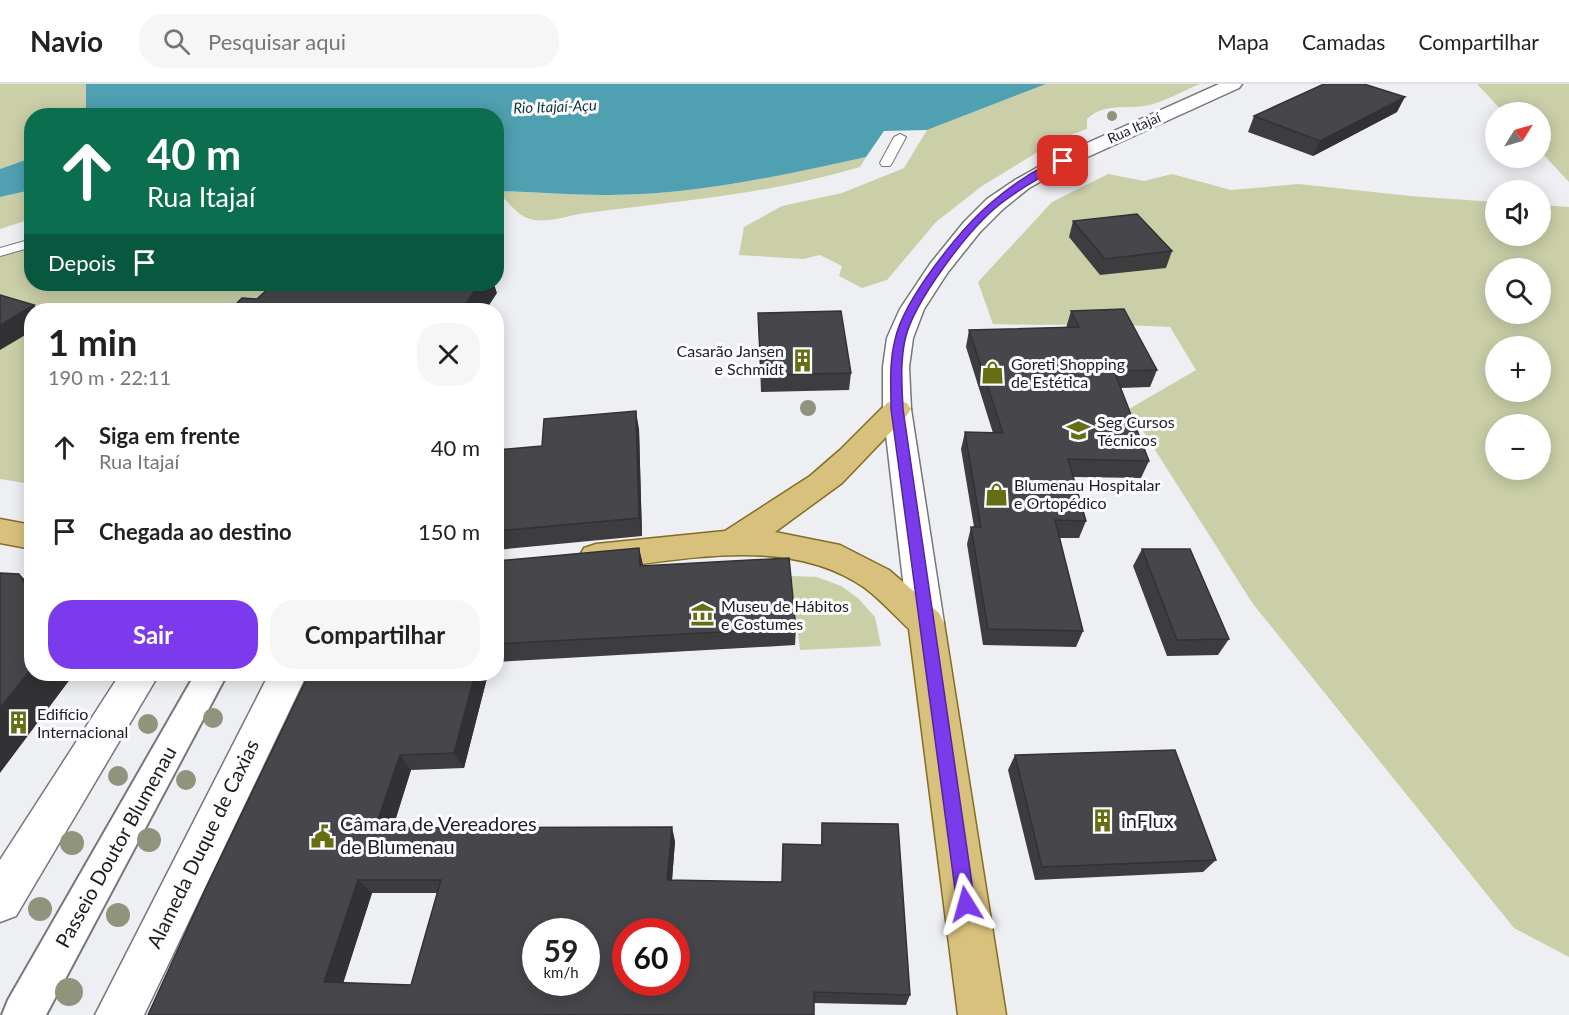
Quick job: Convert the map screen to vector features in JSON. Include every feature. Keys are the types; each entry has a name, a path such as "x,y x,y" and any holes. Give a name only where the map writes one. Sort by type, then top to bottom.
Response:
{"main road":[{"name":"Rua Itajaí","path":"926,623 897,409 896,367 900,338 912,309 938,269 972,227 994,204 1022,184 1063,161 1233,84"},
{"path":"732,543 820,484 842,466 897,409"},
{"path":"0,531 24,536"},
{"path":"567,560 732,543 780,544 828,554 877,579 926,623 982,1015"},
{"path":"0,900 136,681"},
{"name":"Alameda Duque de Caxias","path":"119,1015 285,681"}],"street":[{"name":"Passeio Doutor Blumenau","path":"22,1015 207,681"}],"lane":[{"path":"886,163 900,137"},
{"path":"0,252 24,245"}],"green space":[{"path":"0,84 86,84 86,108 24,108 24,160 0,169"},
{"path":"1046,84 1200,84 1151,104 1107,109 1093,114 1087,119 1087,129 1059,139 982,186 936,222 887,280 862,288 839,276 842,266 820,255 803,259 739,255 744,227 782,206 842,193 904,168 927,130"},
{"path":"1477,84 1569,84 1569,182 1551,163 1551,102 1494,102"},
{"path":"866,157 860,167 793,184 724,196 586,213 549,220 527,218 504,198 504,191 576,195 635,194 702,188 768,178"},
{"path":"1108,174 1144,181 1172,174 1231,190 1299,184 1485,201 1485,246 1551,246 1551,206 1569,207 1569,957 1514,928 1253,604 1129,409 1196,370 1170,327 993,324 978,282 1052,202"},
{"path":"24,192 24,221 0,229 0,197"},
{"path":"24,247 24,291 374,291 364,303 24,303 24,483 0,479 0,254"},
{"path":"791,576 817,577 841,586 858,598 875,617 881,646 800,650"}],"water":[{"name":"Rio Itajaí-Açu","path":"86,84 1046,84 927,130 884,131 866,157 735,184 668,192 602,195 504,191 504,108 86,108"},
{"path":"24,160 24,192 0,197 0,169"}],"building":[{"path":"1324,84 1364,84 1405,97 1320,141 1254,116"},
{"path":"1137,214 1172,251 1105,259 1073,221"},
{"path":"266,291 474,291 467,303 237,303 242,298 257,299"},
{"path":"0,295 27,303 24,303 24,311 0,325"},
{"path":"1124,309 1157,370 1114,371 1149,461 1068,459 1086,521 1055,520 1083,631 988,629 971,527 981,527 965,432 1003,433 969,330 1079,327 1071,311"},
{"name":"Casarão Jansen e Schmidt","path":"841,311 851,373 761,375 758,313"},
{"path":"636,411 639,518 504,530 504,449 542,446 544,419"},
{"path":"639,548 640,566 789,558 796,628 504,644 504,560"},
{"path":"1142,549 1190,549 1229,639 1177,640"},
{"path":"0,573 19,574 24,582 24,678 0,708"},
{"path":"306,681 473,681 454,753 400,755 375,828 672,827 667,880 782,882 783,844 822,845 822,823 898,824 910,995 814,992 814,1015 148,1015 205,890","holes":["358,880 441,880 411,985 324,982"]},
{"name":"inFlux","path":"1175,750 1216,860 1042,867 1015,755"}],"place":[{"name":"Casarão Jansen e Schmidt","path":"802,360"},
{"name":"Goreti Shopping de Estética","path":"993,373"},
{"name":"Seg Cursos Técnicos","path":"1079,431"},
{"name":"Blumenau Hospitalar e Ortopédico","path":"996,494"},
{"name":"Museu de Hábitos e Costumes","path":"703,615"},
{"name":"Edifício Internacional","path":"19,723"},
{"name":"inFlux","path":"1103,821"},
{"name":"Câmara de Vereadores de Blumenau","path":"322,836"}],"route":[{"path":"966,904 897,409 896,367 900,338 912,309 938,269 972,227 994,204 1022,184 1063,161"}]}
